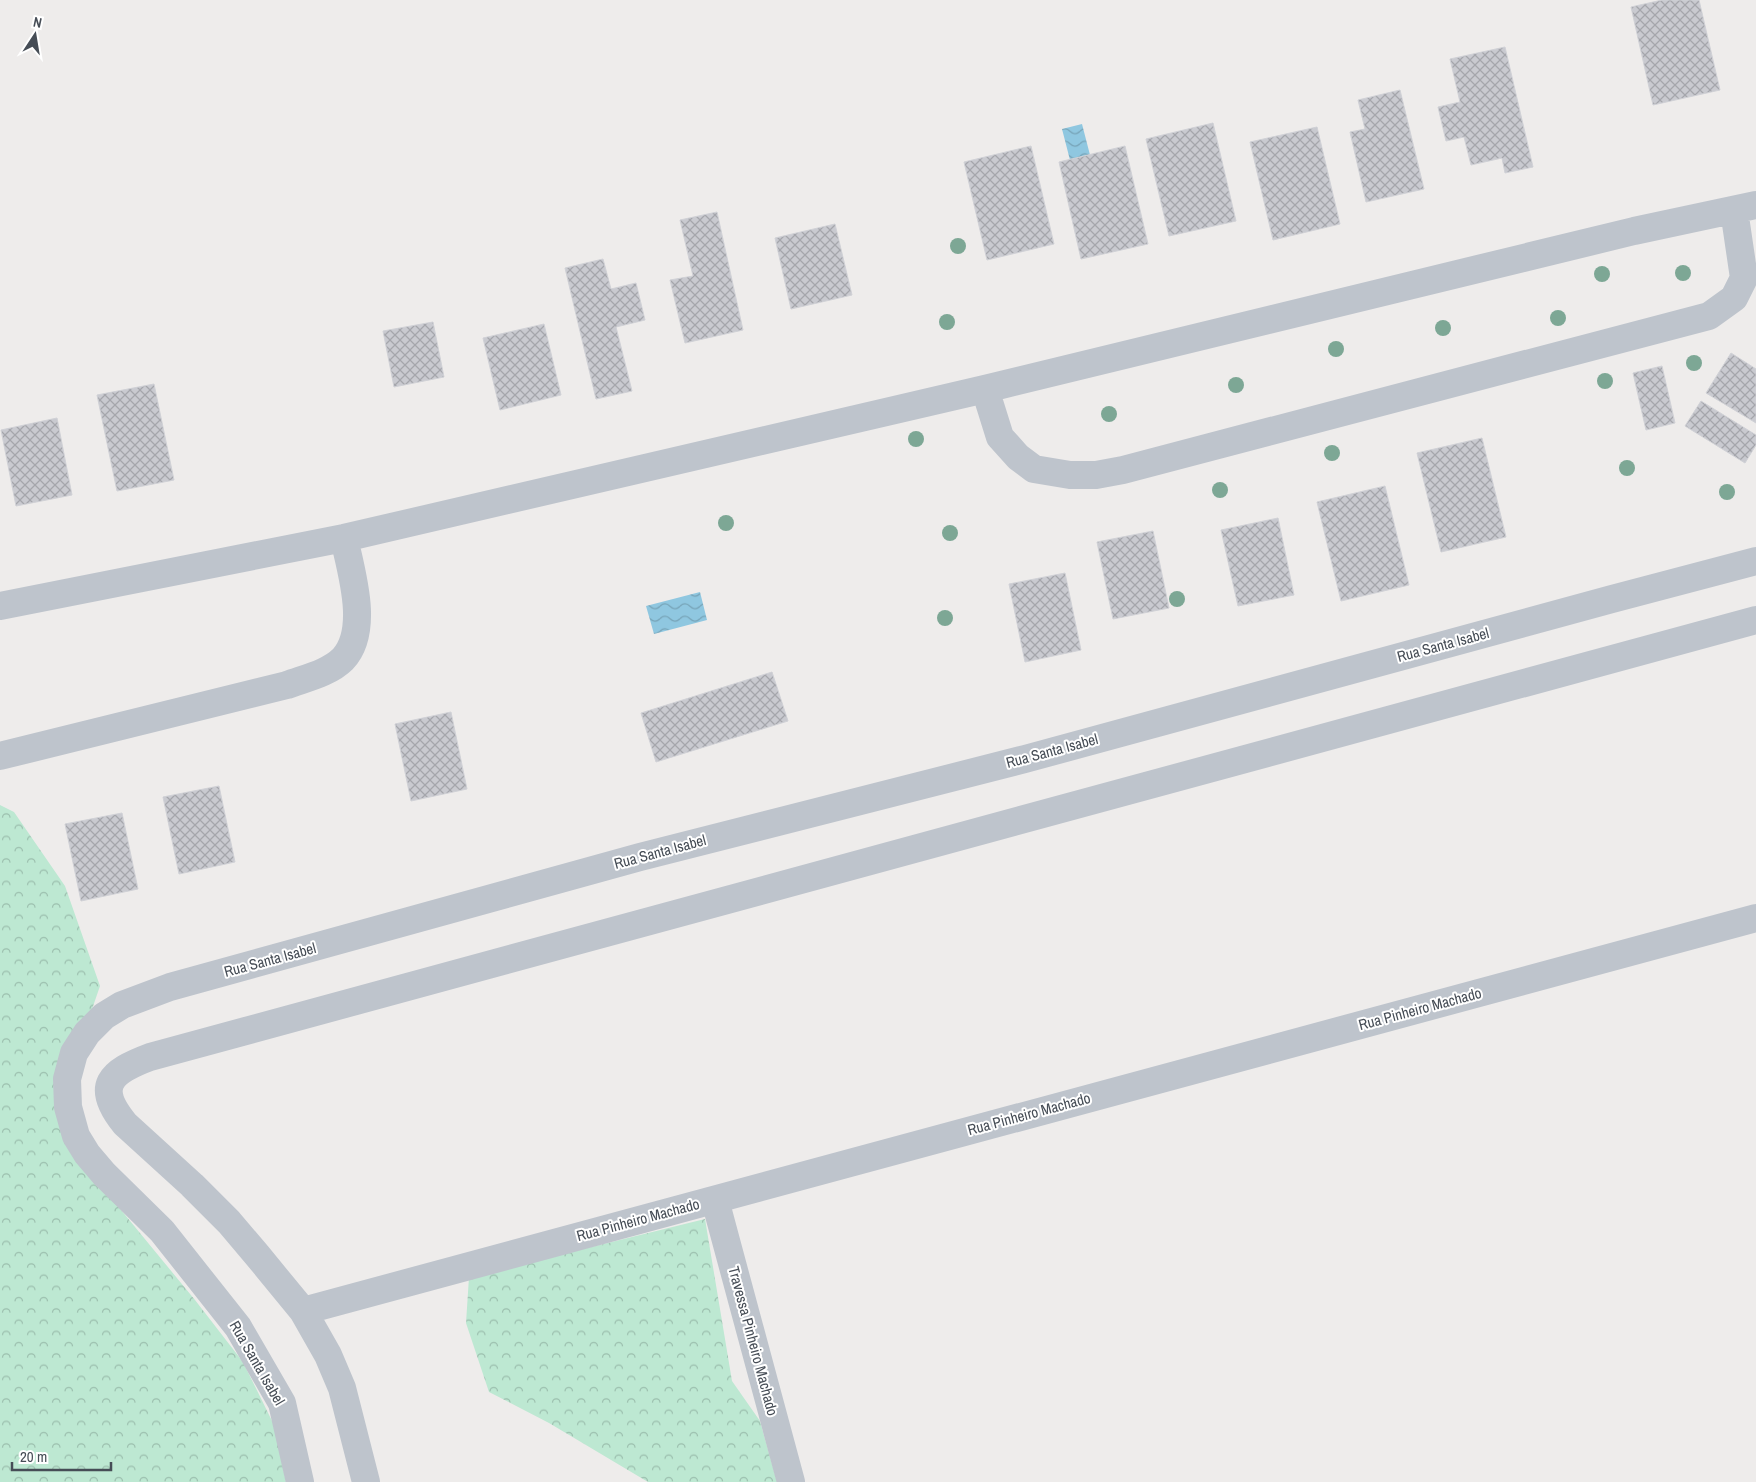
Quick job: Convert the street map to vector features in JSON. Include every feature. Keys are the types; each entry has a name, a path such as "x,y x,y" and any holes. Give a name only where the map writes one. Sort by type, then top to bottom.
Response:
{"street":[{"path":"0,606 344,538 985,390 1634,231 1745,208 1744,278 1734,298 1710,316 1123,470 1096,475 1070,475 1034,469 1018,457 1000,437 985,390"},
{"path":"0,756 287,685 325,671 343,658 352,646 356,629 354,584 344,538"},
{"name":"Rua Santa Isabel","path":"300,1482 282,1403 238,1327 162,1231 104,1174 87,1154 76,1136 68,1107 67,1079 74,1053 87,1033 104,1016 122,1005 170,987 630,860 1061,749 1756,561"},
{"path":"366,1482 342,1388 328,1355 303,1311 228,1222 192,1185 125,1124 109,1100 108,1093 115,1074 136,1062 150,1057 1756,620"},
{"name":"Rua Pinheiro Machado","path":"303,1311 1756,918"},
{"name":"Travessa Pinheiro Machado","path":"715,1200 791,1482"}],"green space":[{"path":"0,805 14,812 65,886 100,986 89,1018 72,1050 89,1171 195,1300 243,1362 274,1425 286,1482 0,1482"},
{"path":"705,1219 732,1381 760,1421 777,1482 648,1482 549,1423 489,1392 466,1323 469,1277"}],"water":[{"path":"1082,124 1090,155 1070,160 1062,129"},
{"path":"700,592 707,620 654,634 646,606"}],"building":[{"path":"1662,0 1699,0 1720,90 1653,105 1631,7"},
{"path":"1505,47 1533,167 1505,173 1502,158 1471,165 1464,137 1446,141 1438,107 1460,102 1450,59"},
{"path":"1400,90 1424,189 1366,202 1350,132 1365,129 1358,100"},
{"path":"1213,123 1236,221 1169,236 1146,139"},
{"path":"1317,127 1340,224 1273,240 1250,142"},
{"path":"1031,146 1054,244 987,260 964,162"},
{"path":"1125,146 1148,244 1081,259 1059,162"},
{"path":"717,212 743,330 685,343 670,280 693,276 680,220"},
{"path":"835,224 852,295 791,309 775,238"},
{"path":"603,259 611,289 636,283 645,320 616,327 632,391 596,399 565,268"},
{"path":"433,322 444,377 394,387 383,331"},
{"path":"544,324 561,395 500,410 483,338"},
{"path":"1731,353 1756,369 1756,423 1706,393"},
{"path":"1662,366 1675,423 1646,430 1633,373"},
{"path":"154,384 174,480 117,491 97,395"},
{"path":"1701,401 1756,435 1756,445 1745,463 1685,426"},
{"path":"57,418 72,495 16,506 1,430"},
{"path":"1482,438 1506,537 1441,552 1417,453"},
{"path":"1385,486 1409,585 1341,601 1317,502"},
{"path":"1278,518 1294,595 1238,606 1221,530"},
{"path":"1153,531 1169,608 1113,619 1097,542"},
{"path":"1065,573 1081,650 1025,662 1009,584"},
{"path":"772,672 788,721 656,762 641,713"},
{"path":"451,712 467,789 411,801 395,724"},
{"path":"219,786 235,862 179,874 163,797"},
{"path":"122,813 138,889 81,901 65,824"}]}
